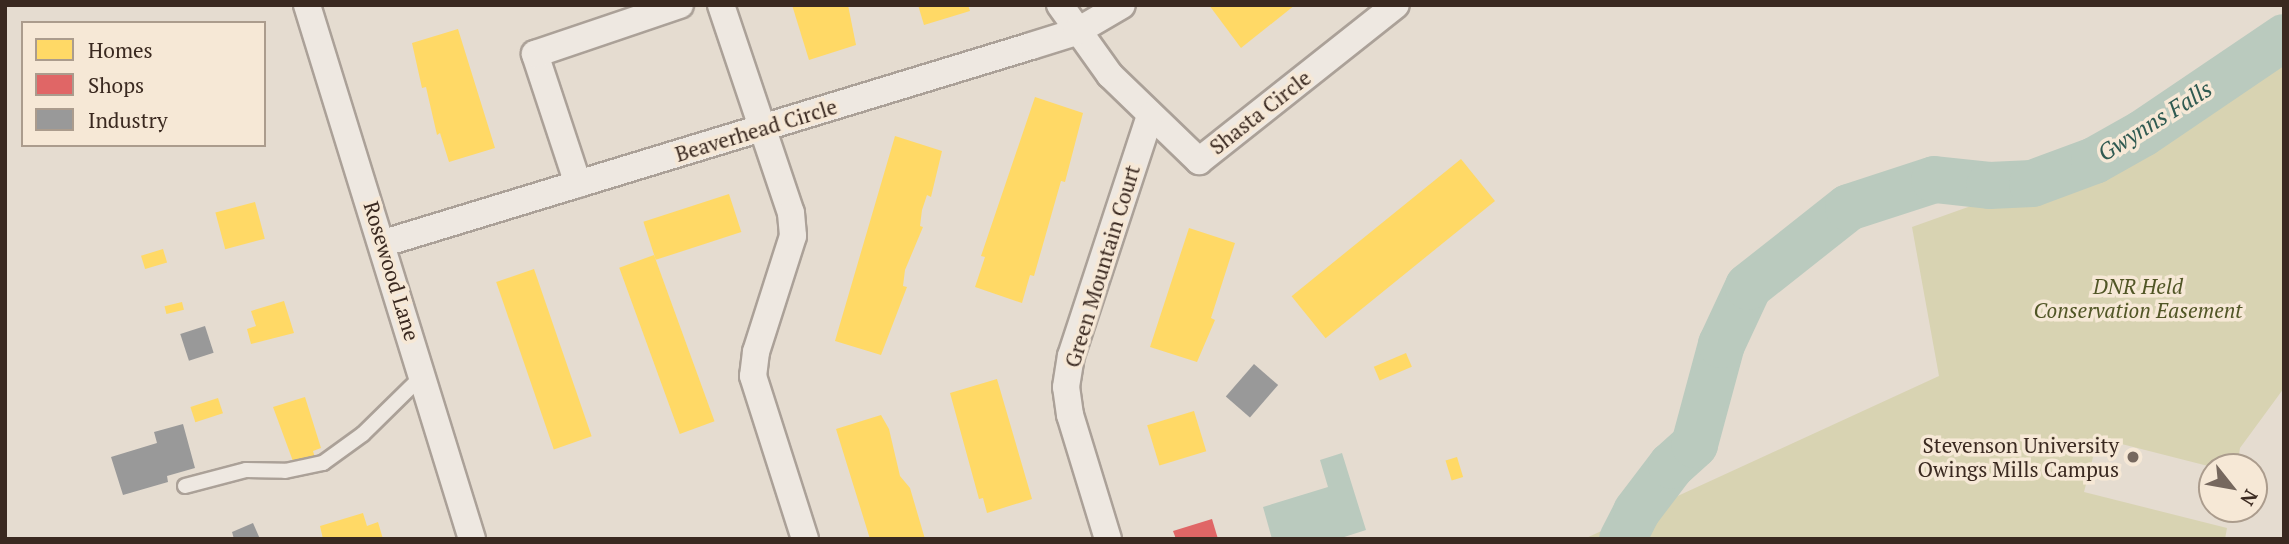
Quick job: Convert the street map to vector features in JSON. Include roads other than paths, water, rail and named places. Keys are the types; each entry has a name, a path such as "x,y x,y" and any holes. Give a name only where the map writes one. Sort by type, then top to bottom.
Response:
{"street":[{"name":"Rosewood Lane","path":"307,5 384,243 472,539"},
{"path":"578,184 536,54 680,5"},
{"path":"721,5 791,213 793,236 756,352 753,376 804,539"},
{"name":"Shasta Circle","path":"1060,5 1076,32 1150,116 1199,161 1396,5"},
{"name":"Beaverhead Circle","path":"384,243 1076,32 1122,5"},
{"name":"Green Mountain Court","path":"1108,539 1070,415 1066,387 1071,356 1150,116"}],"lane":[{"path":"185,486 246,470 285,471 323,463 363,434 423,375"}],"waterway":[{"name":"Gwynns Falls","path":"1622,539 1636,511 1671,465 1694,444 1721,344 1748,286 1848,207 1934,179 1989,185 2032,183 2094,160 2142,133 2284,37"}],"place":[{"name":"Stevenson University Owings Mills Campus","path":"2133,457"}],"park label":[{"name":"DNR Held Conservation Easement","path":"2138,298"}]}
